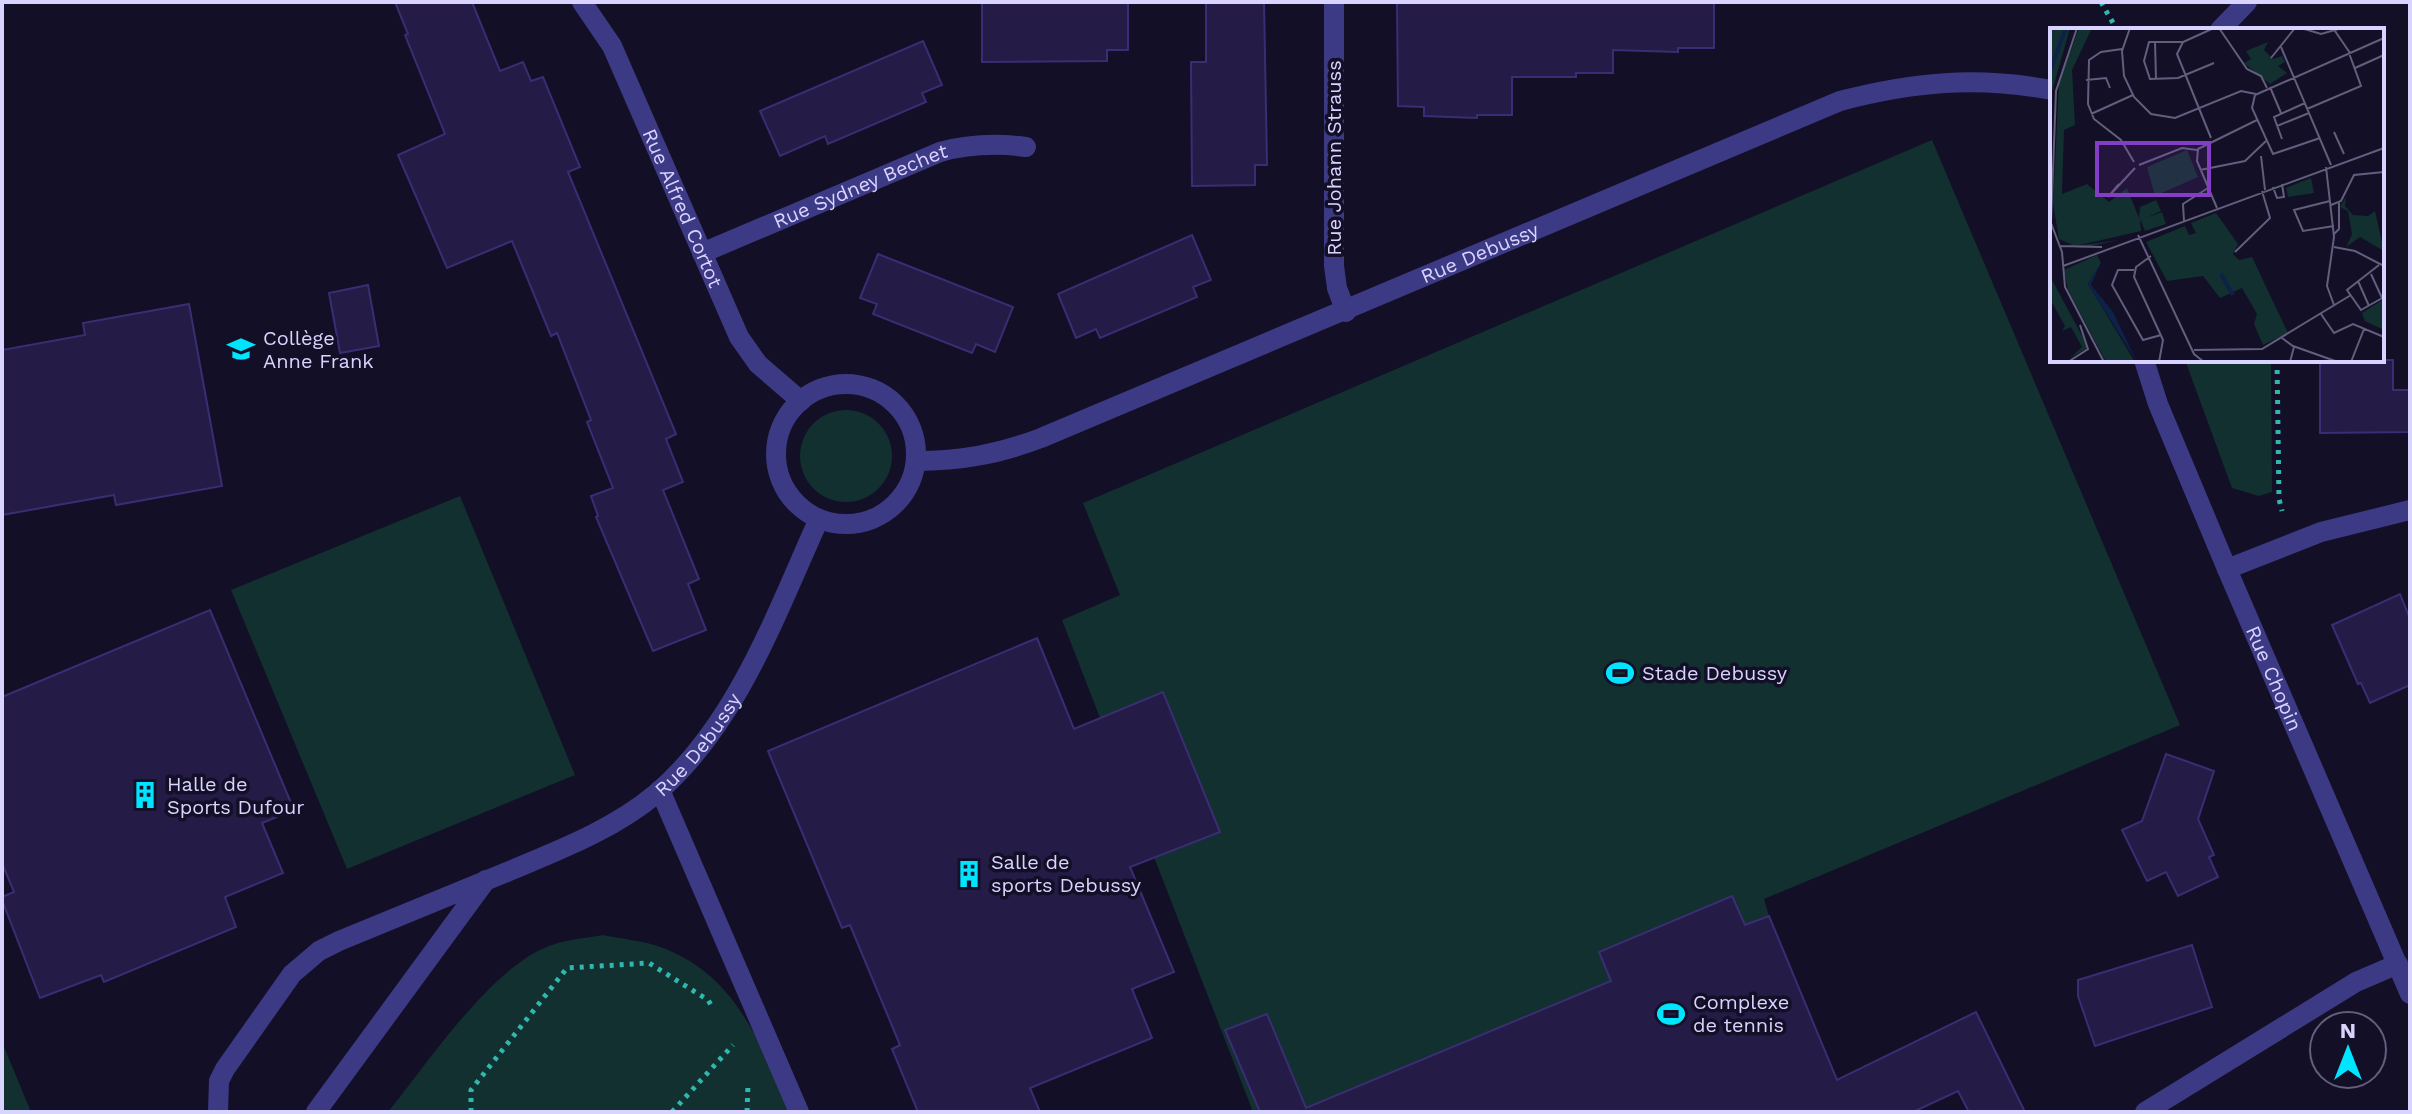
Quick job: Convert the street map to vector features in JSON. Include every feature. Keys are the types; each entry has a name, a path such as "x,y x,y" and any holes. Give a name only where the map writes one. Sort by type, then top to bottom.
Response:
{"street":[{"name":"Rue Alfred Cortot","path":"582,2 612,46 747,351 771,377 801,401"},
{"name":"Rue Johann Strauss","path":"1334,2 1334,266 1337,288 1346,312"},
{"path":"2222,28 2247,2"},
{"name":"Rue Debussy","path":"916,461 966,460 1015,448 1346,312 1840,101 1889,89 1942,82 2000,82 2050,90"},
{"name":"Rue Sydney Bechet","path":"702,253 940,152 986,144 1026,147"},
{"name":"Rue Chopin","path":"2145,362 2158,404 2227,569 2410,994"},
{"path":"856,385 879,392 905,416 914,438 916,461 904,494 877,517 854,524 819,519 791,497 780,477 777,441 792,409 801,401 821,388 856,385"},
{"path":"2227,569 2348,524 2410,510"},
{"name":"Rue Debussy","path":"218,1112 219,1081 225,1069 303,962 339,941 595,834 620,820 660,790 708,735 740,687 819,519"},
{"path":"660,790 799,1112"},
{"path":"316,1112 486,880"},
{"path":"2145,1112 2356,982 2398,964"}],"path":[{"path":"2101,2 2116,28"},
{"path":"2277,362 2279,499 2291,543"},
{"path":"471,1112 471,1090 567,968 649,963 708,1000 715,1011"},
{"path":"728,1033 742,1056"},
{"path":"672,1112 734,1044"},
{"path":"747,1112 748,1082"}],"green space":[{"name":"Stade Debussy","path":"1932,140 2180,725 1764,899 1769,916 1296,1112 1253,1112 1062,620 1120,595 1083,503"},
{"path":"2186,362 2271,362 2272,492 2259,496 2232,488"},
{"path":"846,410 864,414 878,424 888,438 892,456 888,474 878,488 864,498 846,502 828,498 814,488 804,474 800,456 804,438 814,424 828,414"},
{"path":"460,496 575,775 347,869 231,590"},
{"path":"603,935 663,948 689,960 710,976 728,995 757,1038 790,1112 388,1112 464,1016 509,971 532,954 555,944"},
{"path":"2,1042 31,1112 2,1112"}],"building":[{"path":"395,2 472,2 500,71 523,62 531,81 543,77 580,167 568,172 676,434 666,439 683,482 663,490 699,579 688,584 706,630 653,651 596,517 591,496 613,488 587,422 591,420 557,333 551,336 512,241 447,268 398,155 445,134"},
{"path":"1128,2 1128,50 1107,50 1107,61 982,62 982,3"},
{"path":"1206,2 1264,2 1267,165 1255,165 1255,185 1192,186 1191,62 1206,62"},
{"path":"1397,2 1714,2 1714,48 1678,48 1678,52 1613,50 1613,73 1576,73 1576,77 1512,77 1512,115 1477,115 1477,118 1424,116 1424,107 1398,106"},
{"path":"923,41 942,85 922,93 926,102 828,144 825,136 780,156 760,111"},
{"path":"1192,235 1211,280 1193,287 1197,297 1100,338 1096,329 1076,338 1058,294"},
{"path":"878,254 1013,307 995,352 976,344 972,353 873,314 877,304 860,298"},
{"path":"368,285 379,346 340,353 329,293"},
{"path":"189,304 222,486 116,505 114,495 2,515 2,350 85,335 83,323"},
{"path":"2393,360 2393,390 2410,390 2410,432 2320,433 2320,362"},
{"path":"2400,594 2410,619 2410,685 2370,703 2361,683 2358,684 2332,625"},
{"name":"Halle de Sports Dufour","path":"210,610 294,810 262,823 283,873 225,897 236,927 104,982 101,975 40,998 2,900 2,897 14,892 2,863 2,697"},
{"name":"Salle de sports Debussy","path":"1037,638 1074,729 1163,692 1220,832 1130,867 1174,972 1132,989 1152,1038 1030,1088 1040,1112 918,1112 892,1049 900,1045 850,925 842,928 768,751"},
{"path":"2166,754 2214,771 2198,819 2214,855 2209,857 2218,877 2178,896 2166,872 2147,881 2122,830 2142,821"},
{"name":"Complexe de tennis","path":"1732,896 1745,925 1769,916 1837,1080 1976,1012 2025,1112 1969,1112 1958,1091 1913,1112 1260,1112 1225,1030 1267,1014 1306,1108 1611,981 1599,952"},
{"path":"2192,945 2212,1007 2095,1046 2078,996 2078,980"}],"place":[{"name":"Collège Anne Frank","path":"241,349"},
{"name":"Stade Debussy","path":"1620,673"},
{"name":"Halle de Sports Dufour","path":"145,795"},
{"name":"Salle de sports Debussy","path":"969,874"},
{"name":"Complexe de tennis","path":"1671,1014"}]}
